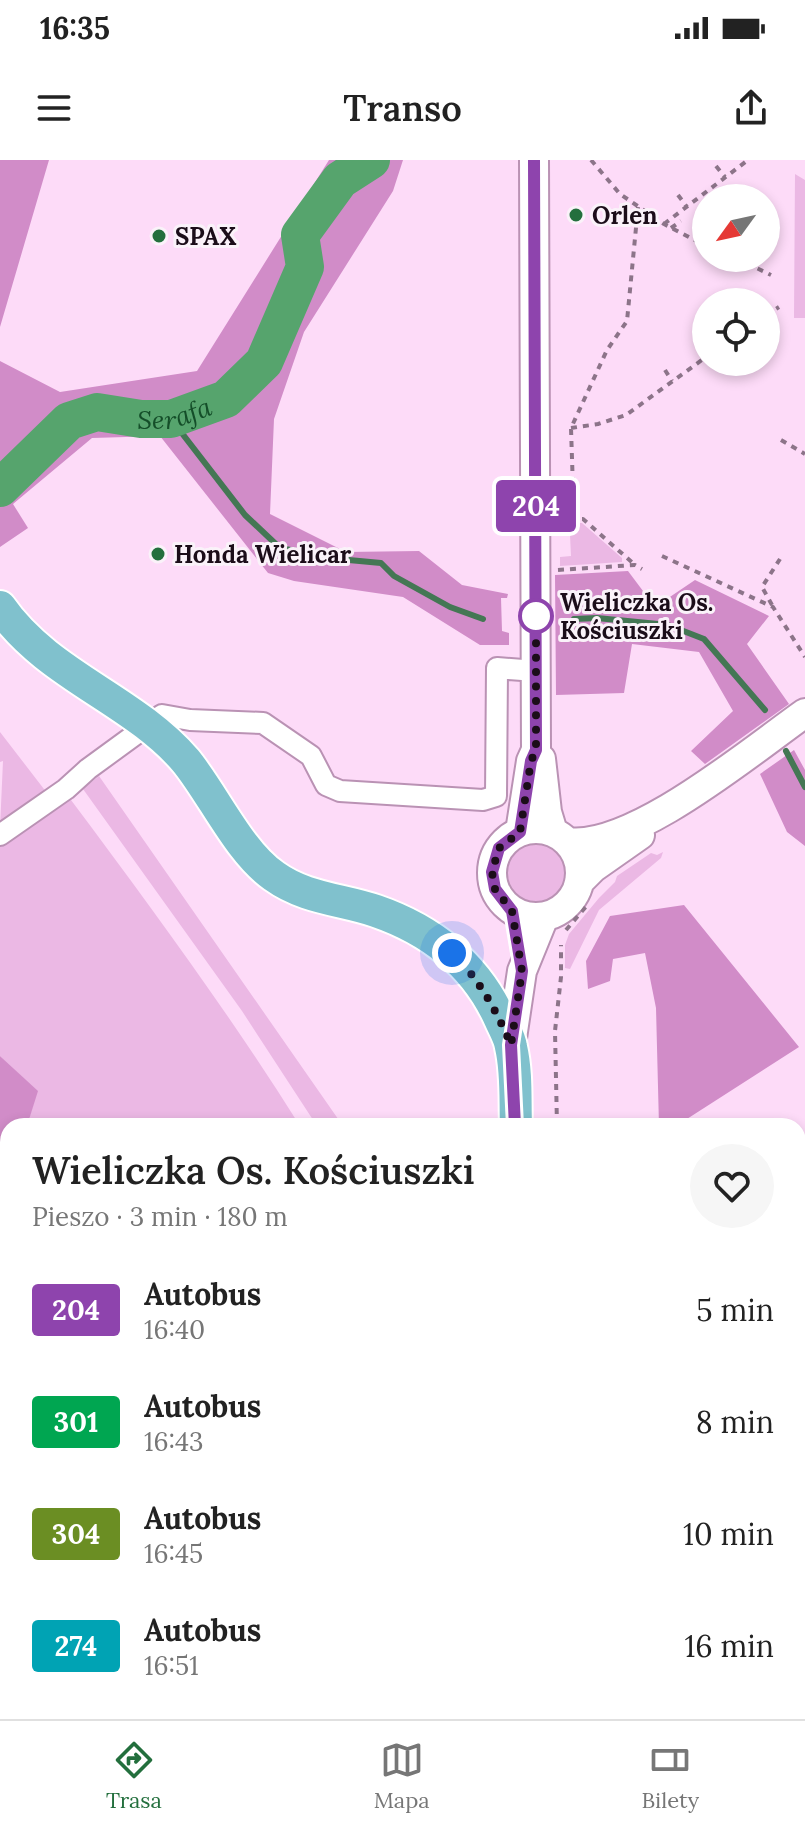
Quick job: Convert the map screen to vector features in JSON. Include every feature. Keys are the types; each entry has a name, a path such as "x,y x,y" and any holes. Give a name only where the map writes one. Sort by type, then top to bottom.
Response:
{"main road":[{"path":"520,832 531,761 536,750 534,160"},
{"path":"0,607 38,650 145,725 185,760 267,871 304,894 375,910 409,924 452,953 471,971 484,991 511,1045"},
{"path":"516,1118 511,1045 522,971 512,911 495,889 492,872 499,848 520,832 536,829 580,844 653,819 805,713"},
{"path":"536,750 543,763 547,812 560,837 577,857 586,890"},
{"path":"522,971 556,930 567,905 586,890 593,868 641,835 653,819"},
{"path":"512,911 556,930"}],"street":[{"path":"0,835 162,715 190,720 263,723 311,756 326,785 340,791 483,800 496,796 497,668 536,671"}],"path":[{"path":"591,160 620,194 692,239"},
{"path":"664,224 748,160"},
{"path":"716,166 725,177"},
{"path":"678,195 687,207"},
{"path":"574,519 571,428 607,350 627,321 638,207"},
{"path":"671,228 681,221"},
{"path":"765,272 771,275"},
{"path":"571,428 626,415 666,389 692,367"},
{"path":"665,370 672,381"},
{"path":"781,440 805,454"},
{"path":"563,475 573,475"},
{"path":"558,519 583,519 642,569"},
{"path":"662,556 773,607"},
{"path":"780,559 762,587 805,657"},
{"path":"566,570 635,565"},
{"path":"557,1118 555,1031 561,977 556,930 586,890"}],"shaded area":[{"path":"0,160 49,160 0,327"},
{"path":"329,160 403,160 393,191 304,332 274,419 270,514 346,552 419,551 462,585 508,594 507,598 501,598 502,631 509,633 509,645 480,645 403,597 294,581 268,573 160,436 92,438 13,504 28,528 0,547 0,361 60,392 197,371"},
{"path":"795,174 805,180 805,318 794,318"},
{"path":"561,523 582,523 622,558 622,562 560,566 560,557 571,556 570,535 561,534"},
{"path":"628,571 655,607 695,580 769,616 747,644 789,704 705,764 691,751 733,711 699,652 632,644 624,693 556,695 555,575"},
{"path":"0,732 47,793 0,828 3,761 0,762"},
{"path":"794,750 805,770 805,846 787,832 760,774"},
{"path":"99,776 337,1118 312,1118 242,1011 83,789"},
{"path":"71,800 160,920 295,1118 29,1118 37,1091 0,1056 0,847"},
{"path":"536,843 547,845 557,852 564,862 564,884 557,894 547,901 536,903 525,901 515,894 508,884 506,873 508,862 515,852 525,845"},
{"path":"663,852 661,858 599,910 570,969 565,968 565,945 569,934 617,876 651,853 657,855"},
{"path":"684,905 799,1047 688,1118 659,1118 656,1008 645,953 613,959 610,981 588,989 586,961 610,916"},
{"path":"0,1056 38,1091 30,1118 0,1118"}],"waterway":[{"name":"Serafa","path":"0,488 69,421 97,412 141,419 171,419 226,399 264,362 305,267 300,235 340,180 371,160"},
{"path":"171,419 245,515 280,548 381,563 394,576 450,607 483,619"},
{"path":"574,619 597,618 668,625 704,639 765,710"},
{"path":"786,751 805,787"}],"bus line":[{"name":"204","path":"515,1118 511,1045 522,971 512,911 499,897 492,881 492,872 499,848 520,832 531,761 536,750 534,160"}],"place":[{"name":"Orlen","path":"576,215"},
{"name":"SPAX","path":"159,236"},
{"name":"Honda Wielicar","path":"158,554"},
{"name":"Wieliczka Os. Kościuszki","path":"536,616"}],"route":[{"path":"452,953 471,971 484,991 511,1045 522,971 512,911 499,897 492,881 492,872 499,848 520,832 531,761 536,750 536,616"}]}
